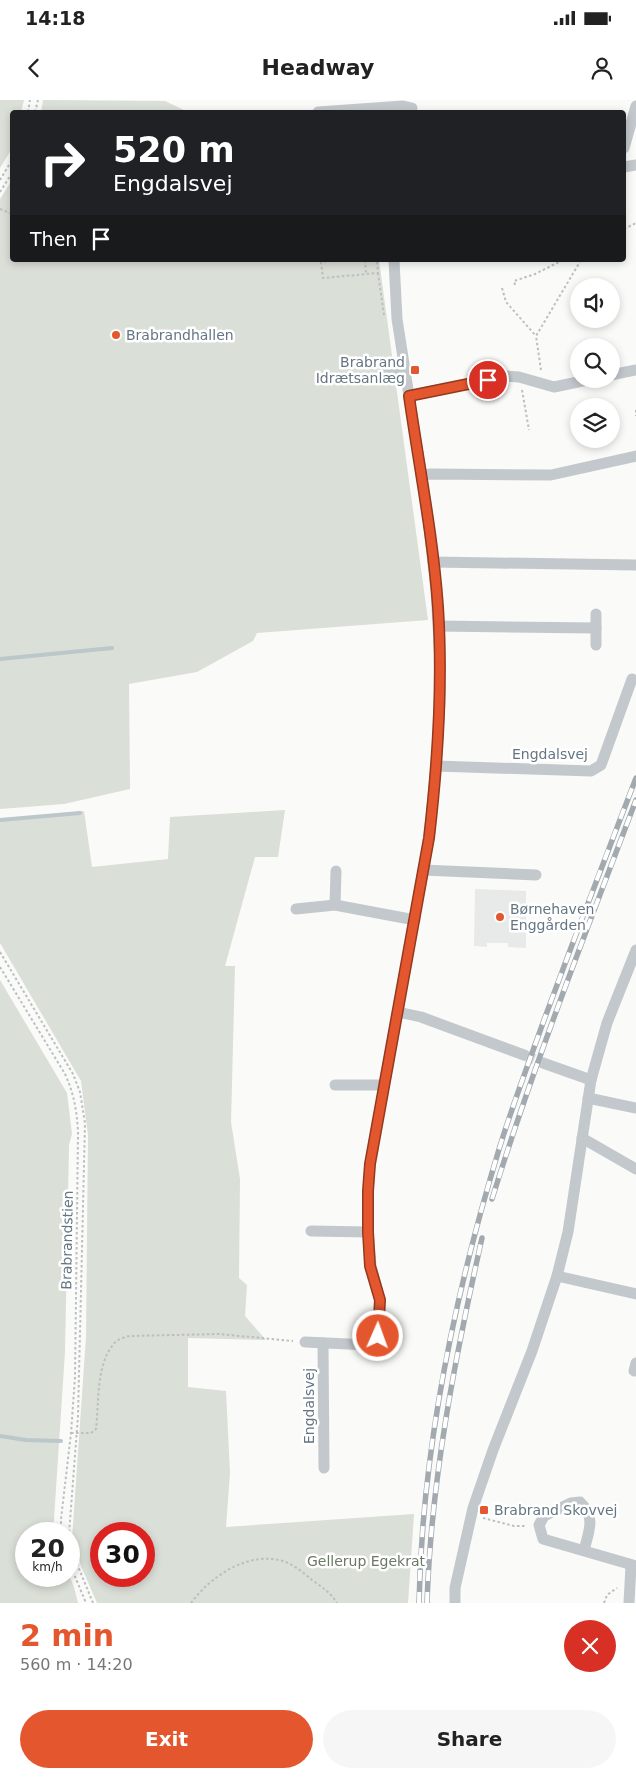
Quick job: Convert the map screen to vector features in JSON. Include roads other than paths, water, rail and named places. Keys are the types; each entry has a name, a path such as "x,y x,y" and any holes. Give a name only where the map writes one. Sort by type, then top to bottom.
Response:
{"street":[{"path":"626,141 636,106"},
{"path":"346,110 413,107"},
{"path":"305,1342 369,1344 376,1341 378,1336 380,1300 370,1266 368,1232 370,1164 424,870 436,766 440,704 439,626 433,562 396,311 394,262"},
{"path":"384,372 404,368"},
{"path":"620,373 636,370"},
{"path":"409,396 505,376 520,377 554,387 570,384"},
{"path":"421,475 551,475 636,456"},
{"path":"433,562 636,565"},
{"path":"596,614 596,646"},
{"path":"439,626 596,628"},
{"name":"Engdalsvej","path":"436,766 591,771 601,765 632,679"},
{"path":"424,870 536,875"},
{"path":"335,906 336,871"},
{"path":"296,909 335,906 415,920"},
{"path":"455,1603 455,1588 471,1514 492,1450 532,1351 557,1276 568,1232 591,1080 607,1023 636,950"},
{"path":"398,1012 422,1017 524,1055"},
{"path":"543,1063 591,1080"},
{"path":"335,1085 383,1085"},
{"path":"588,1098 636,1108"},
{"path":"582,1138 636,1169"},
{"path":"311,1231 368,1232"},
{"path":"557,1276 636,1294"},
{"name":"Engdalsvej","path":"323,1343 324,1468"},
{"path":"584,1550 591,1520 587,1509 580,1502 571,1503 544,1516 539,1525 543,1539 634,1565 629,1587 629,1603"}],"waterway":[{"path":"0,659 112,648"},
{"path":"0,820 80,813"},
{"path":"0,1436 26,1440 61,1441"}],"tunnel":[{"path":"524,1055 543,1063"}],"railway":[{"path":"419,1603 421,1545 434,1429 455,1314 469,1258 500,1146 516,1099 636,778"},
{"path":"492,1199 543,1048 636,800"},
{"path":"427,1603 429,1557 439,1465 454,1374 482,1238"}],"place":[{"name":"Brabrandhallen","path":"116,335"},
{"name":"Brabrand Idrætsanlæg","path":"415,370"},
{"name":"Børnehaven Enggården","path":"500,917"},
{"name":"Brabrand Skovvej","path":"484,1510"}],"park label":[{"name":"Gellerup Egekrat","path":"366,1561"}]}
